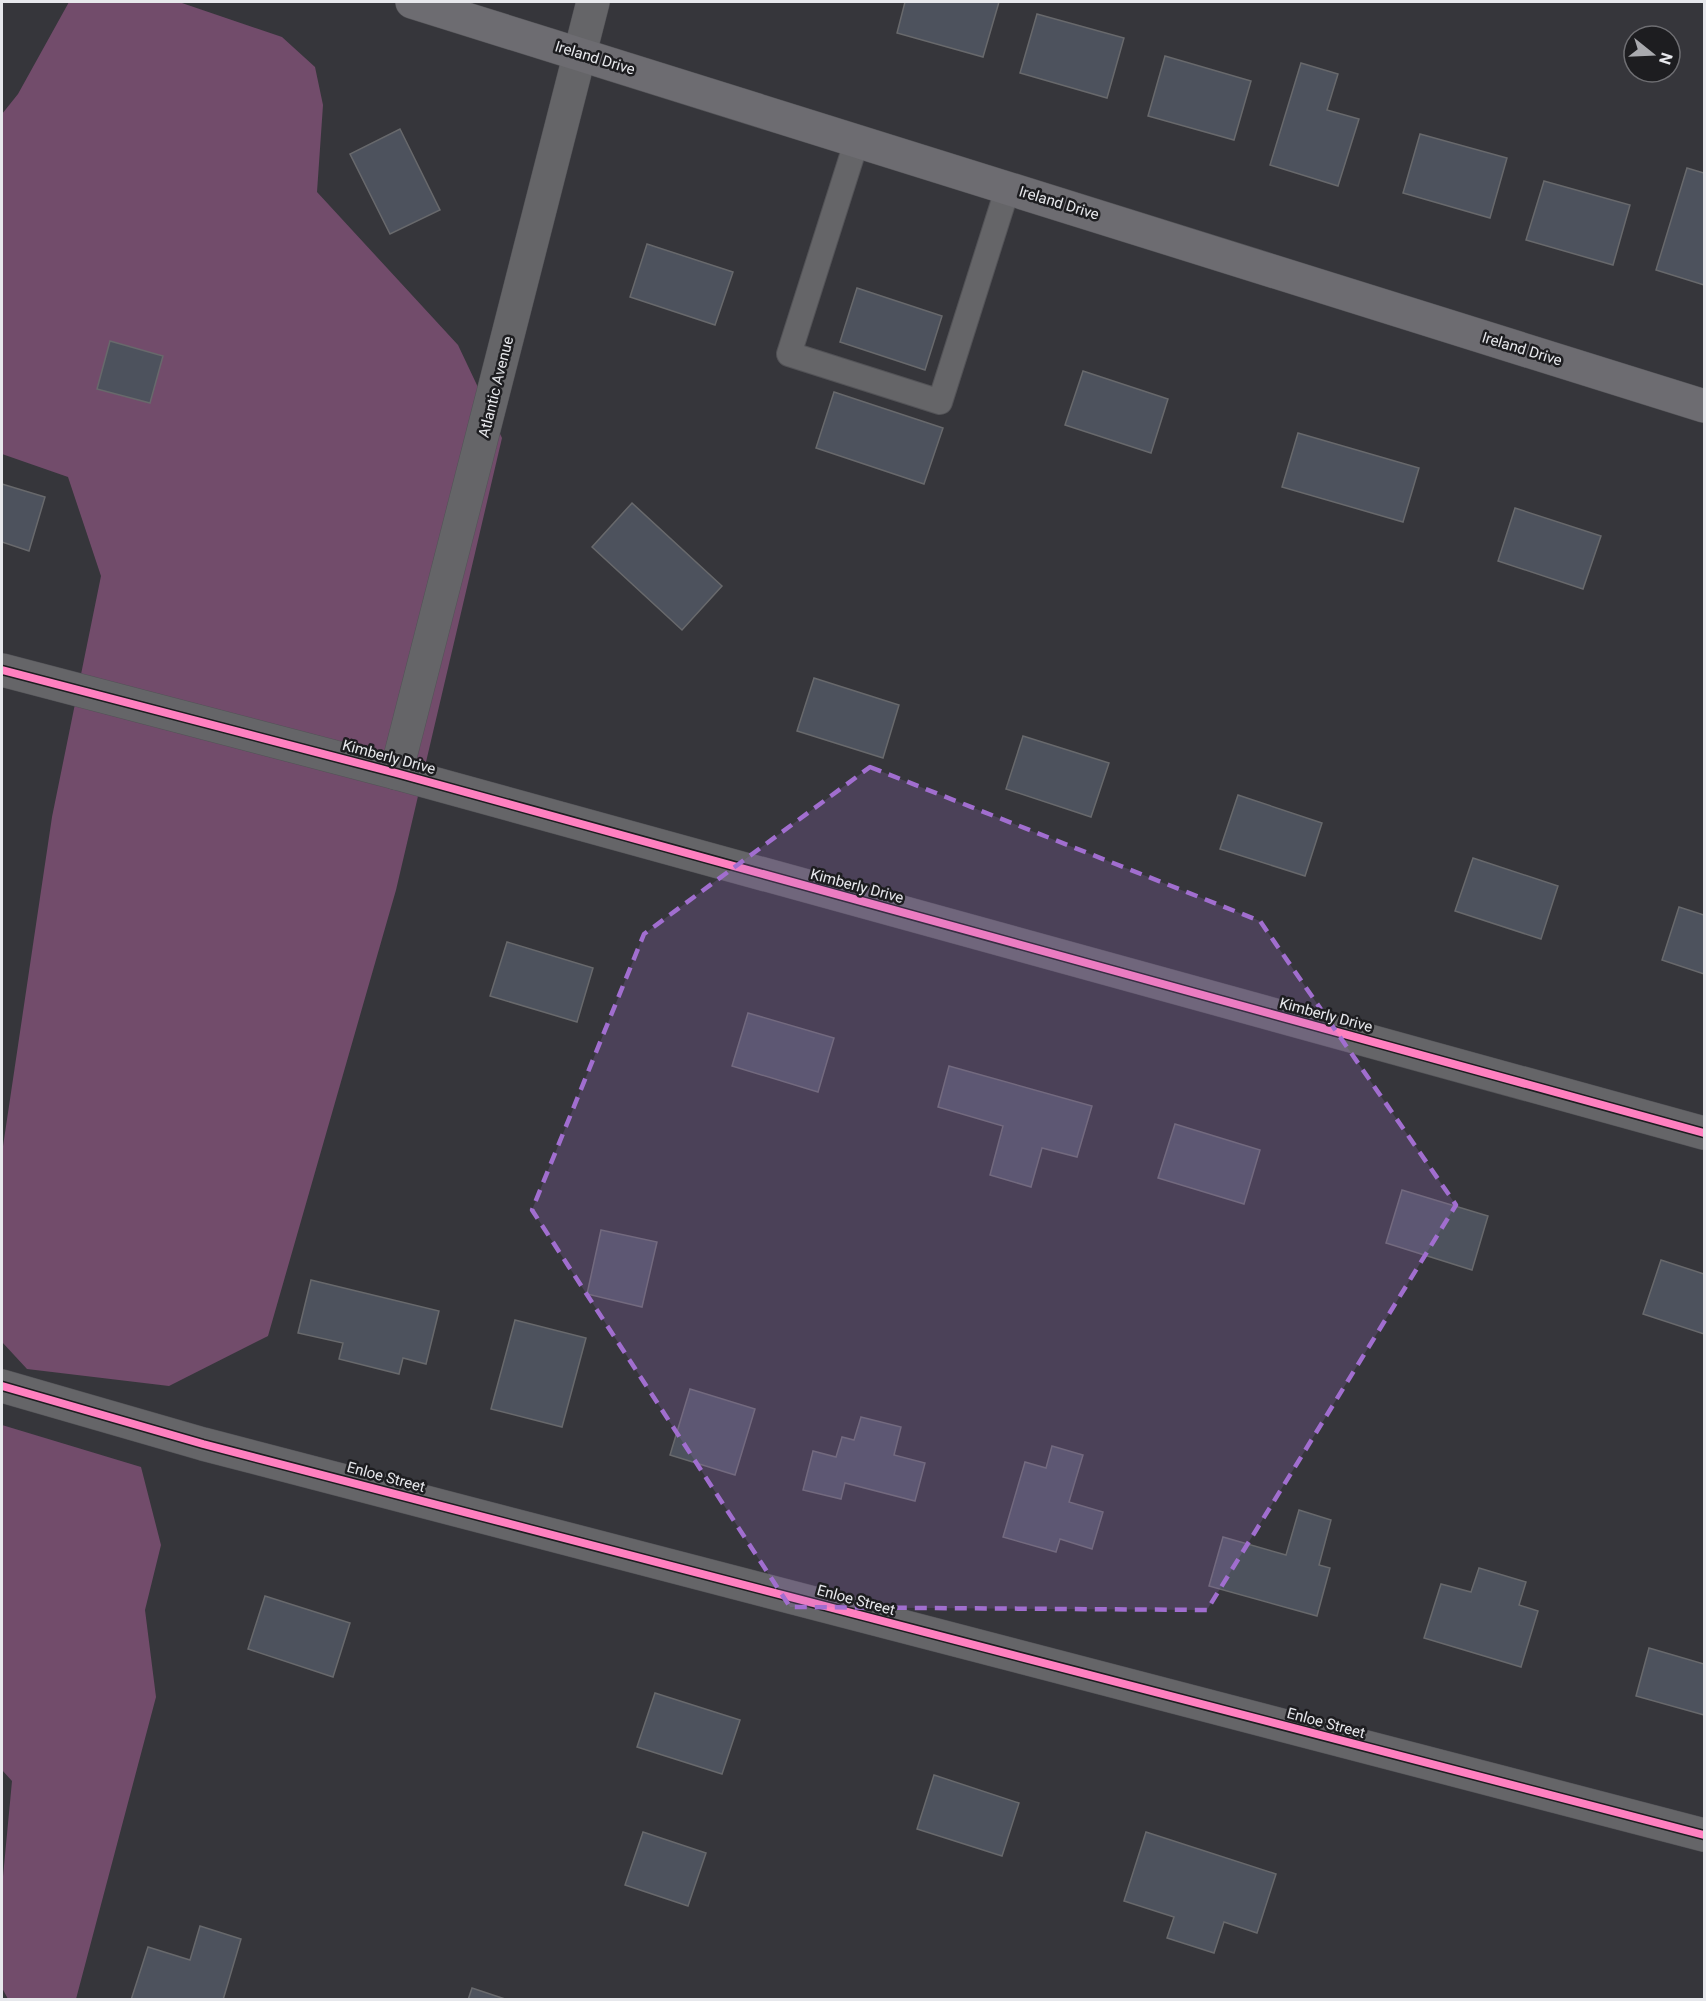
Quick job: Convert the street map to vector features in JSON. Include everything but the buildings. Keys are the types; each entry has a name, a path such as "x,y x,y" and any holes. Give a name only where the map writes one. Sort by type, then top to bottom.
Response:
{"main road":[{"name":"Ireland Drive","path":"412,2 1704,406"}],"street":[{"name":"Atlantic Avenue","path":"396,773 593,2"},
{"name":"Kimberly Drive","path":"2,670 396,773 1704,1133"},
{"name":"Enloe Street","path":"2,1386 203,1444 1704,1835"}],"lane":[{"path":"857,140 789,354 940,402 1008,188"}],"highlighted area":[{"path":"870,767 1260,921 1456,1205 1207,1610 790,1607 532,1210 644,934"}],"shaded area":[{"path":"69,2 179,2 282,37 315,67 323,105 317,192 458,345 502,438 396,890 268,1336 169,1386 27,1369 2,1342 2,1153 52,817 101,576 68,477 2,454 2,114 18,94"},
{"path":"2,1425 141,1467 161,1545 145,1610 156,1697 76,1999 8,1999 2,1988 2,1887 12,1781 2,1770"}],"cycle path":[{"path":"2,670 396,773 1704,1133"},
{"path":"2,1386 203,1444 1704,1835"}]}
